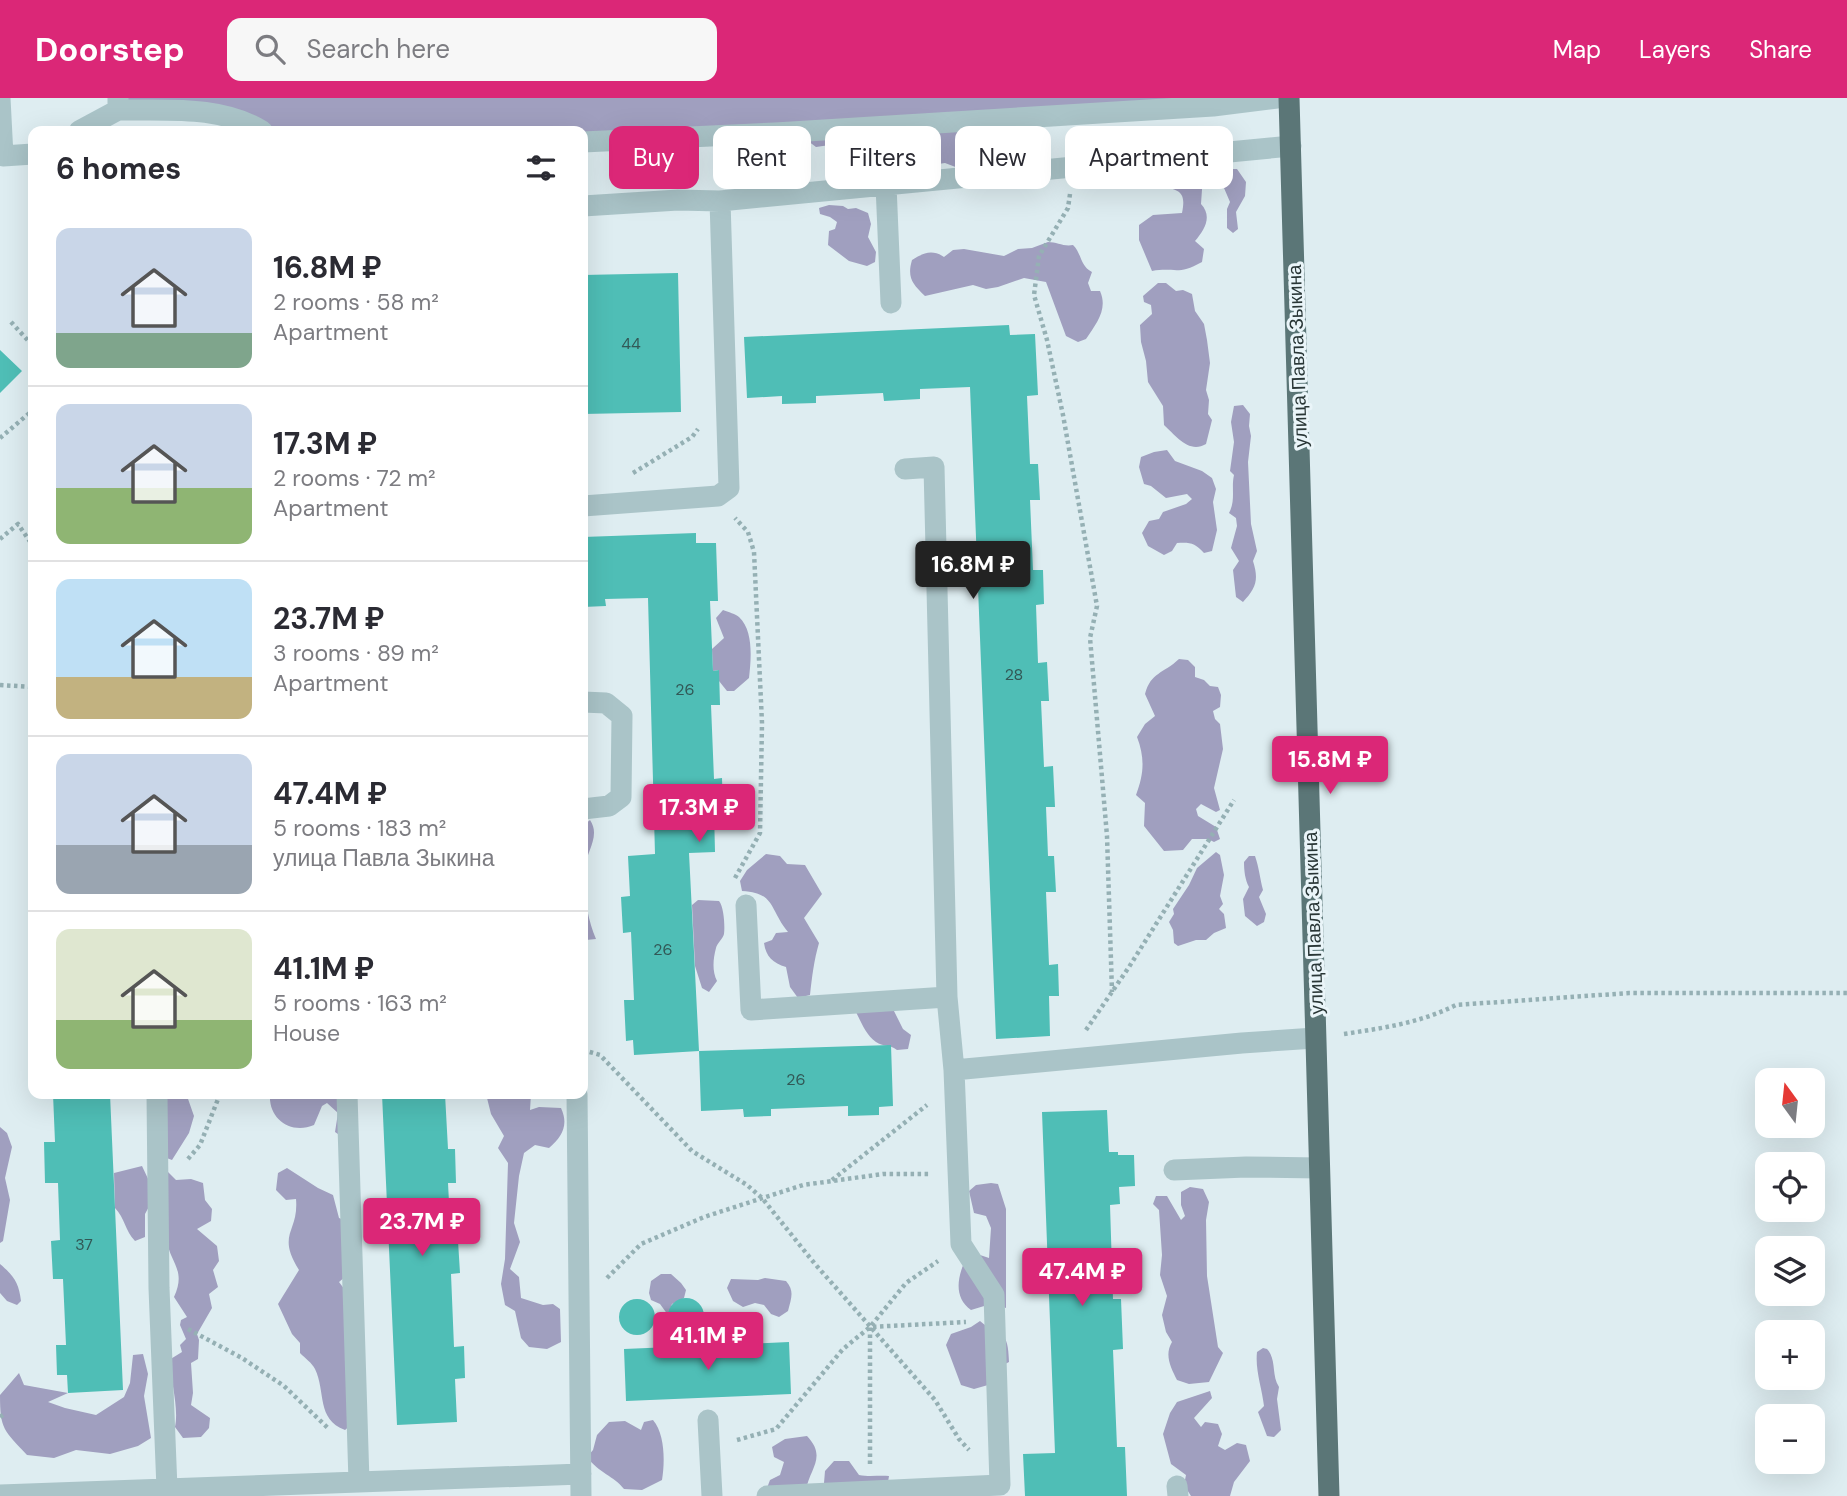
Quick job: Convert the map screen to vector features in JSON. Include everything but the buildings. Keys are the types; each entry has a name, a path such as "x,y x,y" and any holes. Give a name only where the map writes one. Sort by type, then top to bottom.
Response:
{"main road":[{"name":"улица Павла Зыкина","path":"1289,98 1329,1496"}],"lane":[{"path":"1,98 3,156 28,154"},
{"path":"811,131 1213,106 1277,98"},
{"path":"86,126 118,104 153,104 201,111 245,121 254,126"},
{"path":"588,142 713,136"},
{"path":"941,180 1291,146"},
{"path":"776,189 776,195"},
{"path":"588,206 678,200 720,201 842,189"},
{"path":"886,189 891,303"},
{"path":"588,506 718,496 729,488 720,201"},
{"path":"767,1496 1000,1485 994,1295 961,1244 954,1075 947,997 934,467 905,469"},
{"path":"588,702 606,703 622,716 621,797 609,806 588,808"},
{"path":"746,905 751,1010 947,997"},
{"path":"954,1075 1066,1059 1315,1038"},
{"path":"157,1099 160,1314 167,1489"},
{"path":"347,1099 359,1482"},
{"path":"577,1099 581,1496"},
{"path":"1174,1170 1319,1168"},
{"path":"708,1420 712,1496"},
{"path":"0,1495 581,1474"}],"path":[{"path":"1034,295 1063,415 1097,606 1090,638 1107,836 1112,992"},
{"path":"11,322 28,341"},
{"path":"0,438 28,414"},
{"path":"628,477 692,437 699,426"},
{"path":"718,496 748,532 754,552 762,723 760,833 728,888"},
{"path":"0,539 18,524 28,539"},
{"path":"0,685 28,687"},
{"path":"1066,1059 1112,992 1234,800"},
{"path":"1315,1038 1399,1026 1455,1005 1629,993 1847,993"},
{"path":"588,1051 600,1055 692,1151 747,1185 762,1198 815,1264 935,1400 960,1439 1000,1485"},
{"path":"831,1181 946,1090 954,1075"},
{"path":"158,1170 184,1163 200,1145 218,1099"},
{"path":"579,1306 641,1244 704,1217 803,1185 883,1174 958,1174"},
{"path":"710,1448 776,1429 843,1349 870,1327 906,1283 961,1244"},
{"path":"160,1314 242,1358 284,1386 358,1455"},
{"path":"870,1327 995,1320"},
{"path":"869,1492 870,1327"}],"shaded area":[{"path":"118,98 1213,98 1213,106 1029,117 1035,126 1016,126 1015,123 1025,117 825,126 825,128 811,129 811,126 713,126 713,135 699,135 699,126 609,126 609,141 588,142 588,126 252,126 211,113 118,110"},
{"path":"941,128 955,129 955,167 941,164"},
{"path":"825,132 825,146 816,147 811,143 811,135"},
{"path":"1233,169 1237,169 1246,182 1245,196 1236,212 1238,229 1233,233 1227,228 1227,209 1230,202 1224,189 1233,189"},
{"path":"1173,189 1202,189 1201,204 1207,219 1195,241 1204,249 1202,262 1182,270 1152,271 1139,240 1139,225 1153,215 1182,213 1182,195"},
{"path":"829,205 856,208 868,213 871,224 868,237 876,252 875,262 867,266 849,261 828,245 829,231 835,229 837,222 820,214 819,208"},
{"path":"1048,242 1073,245 1085,267 1092,272 1088,283 1091,291 1100,291 1103,304 1097,322 1086,339 1078,342 1066,336 1046,282 1024,278 998,287 986,289 973,285 925,296 910,276 912,260 928,253 944,257 953,250 964,249 1004,256 1018,249 1032,248"},
{"path":"1158,283 1166,283 1176,291 1183,290 1192,294 1195,311 1204,324 1210,363 1206,390 1209,400 1208,414 1212,420 1206,444 1200,447 1183,442 1164,425 1163,406 1148,382 1140,325 1152,314 1151,305 1144,302 1143,296"},
{"path":"1243,405 1250,414 1248,462 1251,524 1257,551 1253,561 1255,583 1243,602 1236,597 1233,570 1239,561 1231,548 1237,526 1236,518 1229,513 1234,475 1230,471 1234,442 1231,422 1234,406"},
{"path":"1167,450 1175,461 1202,471 1212,478 1216,489 1213,502 1217,530 1212,551 1204,553 1192,544 1177,543 1172,551 1164,555 1148,546 1142,533 1149,521 1159,519 1163,512 1186,504 1192,499 1187,494 1166,498 1144,484 1139,467 1141,457"},
{"path":"723,610 739,617 749,638 749,678 734,691 727,691 719,681 719,670 713,671 712,649 724,638 716,618"},
{"path":"1179,659 1188,660 1195,667 1195,677 1210,686 1218,687 1221,695 1220,707 1213,711 1220,724 1223,749 1214,788 1220,810 1216,812 1201,804 1196,809 1198,816 1216,827 1220,839 1214,842 1208,839 1192,839 1183,850 1164,851 1144,826 1145,803 1136,795 1142,766 1137,737 1145,724 1155,716 1145,694 1151,681"},
{"path":"590,820 593,826 594,838 588,856"},
{"path":"1216,852 1220,855 1224,875 1220,896 1223,904 1219,909 1224,914 1226,928 1206,940 1178,946 1174,943 1169,922 1174,914 1173,909 1197,868"},
{"path":"766,854 780,856 787,864 805,865 822,894 804,918 819,943 810,995 798,998 790,987 786,967 774,961 766,952 764,943 772,940 776,933 788,932 771,904 761,895 742,891 740,881 747,870"},
{"path":"1249,856 1255,856 1263,890 1259,897 1266,914 1264,922 1257,926 1245,916 1243,899 1249,887 1244,862"},
{"path":"698,900 719,901 724,917 724,934 717,946 714,961 717,981 709,992 702,988 695,966 692,905"},
{"path":"588,913 593,931 596,939 588,940"},
{"path":"891,1005 903,1029 911,1035 908,1049 897,1050 876,1042 856,1012"},
{"path":"166,1099 188,1099 194,1116 189,1133 172,1160 164,1157 163,1104"},
{"path":"270,1099 351,1099 344,1138 335,1132 338,1113 327,1103 322,1106 314,1125 297,1128 283,1123"},
{"path":"487,1099 531,1099 530,1110 539,1107 561,1108 563,1114 563,1130 554,1144 549,1148 535,1145 524,1153 514,1223 520,1242 510,1269 519,1277 521,1298 543,1305 553,1304 560,1309 561,1342 547,1349 529,1347 521,1338 515,1311 505,1305 501,1284 505,1259 508,1163 498,1148 504,1136 491,1114"},
{"path":"0,1127 7,1133 12,1147 5,1178 10,1200 3,1241 0,1243"},
{"path":"142,1166 150,1183 152,1201 145,1214 145,1237 135,1241 115,1208 114,1173"},
{"path":"287,1168 333,1195 339,1218 351,1223 352,1271 339,1282 345,1290 352,1424 345,1430 336,1425 326,1412 315,1369 300,1353 300,1343 292,1334 278,1304 299,1270 289,1248 296,1199 286,1200 276,1190 278,1173"},
{"path":"168,1172 176,1180 191,1179 203,1183 205,1200 212,1209 211,1221 197,1229 217,1246 219,1261 213,1270 218,1287 209,1294 212,1308 197,1334 198,1359 191,1363 191,1405 210,1418 209,1428 201,1437 183,1438 175,1427 175,1403 169,1360 182,1352 180,1345 186,1339 180,1325 181,1320 187,1317 174,1297 179,1280 167,1239"},
{"path":"998,1184 1006,1209 1006,1308 994,1303 971,1310 965,1305 959,1292 960,1277 968,1255 977,1254 989,1258 991,1228 986,1216 974,1213 969,1191 976,1185"},
{"path":"1190,1187 1203,1189 1209,1202 1206,1220 1207,1276 1218,1347 1223,1353 1209,1382 1189,1384 1177,1380 1169,1361 1172,1342 1166,1332 1162,1315 1167,1296 1160,1275 1162,1255 1159,1210 1153,1204 1156,1196 1167,1196 1181,1220 1185,1216 1181,1205 1181,1192"},
{"path":"0,1264 12,1276 19,1289 21,1301 17,1305 7,1301 0,1293"},
{"path":"661,1274 671,1274 686,1290 684,1298 672,1304 668,1315 660,1304 651,1300 649,1293 651,1281"},
{"path":"765,1278 786,1281 791,1288 788,1311 779,1317 771,1314 764,1305 755,1303 743,1307 733,1301 727,1288 731,1279"},
{"path":"980,1321 1005,1339 1009,1362 997,1368 988,1385 974,1389 961,1385 946,1345 951,1334"},
{"path":"1263,1348 1270,1353 1279,1387 1277,1399 1281,1430 1274,1437 1267,1436 1258,1412 1264,1406 1257,1352"},
{"path":"143,1354 148,1374 144,1396 151,1438 138,1446 110,1454 76,1450 54,1458 27,1455 5,1429 0,1395 19,1373 24,1385 68,1393 48,1402 96,1415 124,1397 130,1383 133,1355"},
{"path":"1210,1391 1212,1398 1194,1418 1201,1427 1205,1422 1218,1424 1222,1434 1218,1446 1225,1450 1237,1443 1246,1445 1250,1461 1234,1482 1230,1496 1191,1496 1184,1485 1186,1475 1171,1464 1163,1434 1177,1402"},
{"path":"653,1420 662,1440 662,1480 642,1490 624,1489 587,1457 593,1450 597,1435 609,1422 625,1421 641,1430 644,1422"},
{"path":"807,1436 813,1443 817,1457 806,1490 767,1488 770,1480 780,1475 784,1462 774,1457 772,1447 785,1439"},
{"path":"834,1461 849,1461 859,1475 889,1476 888,1482 824,1483 825,1471"}]}
